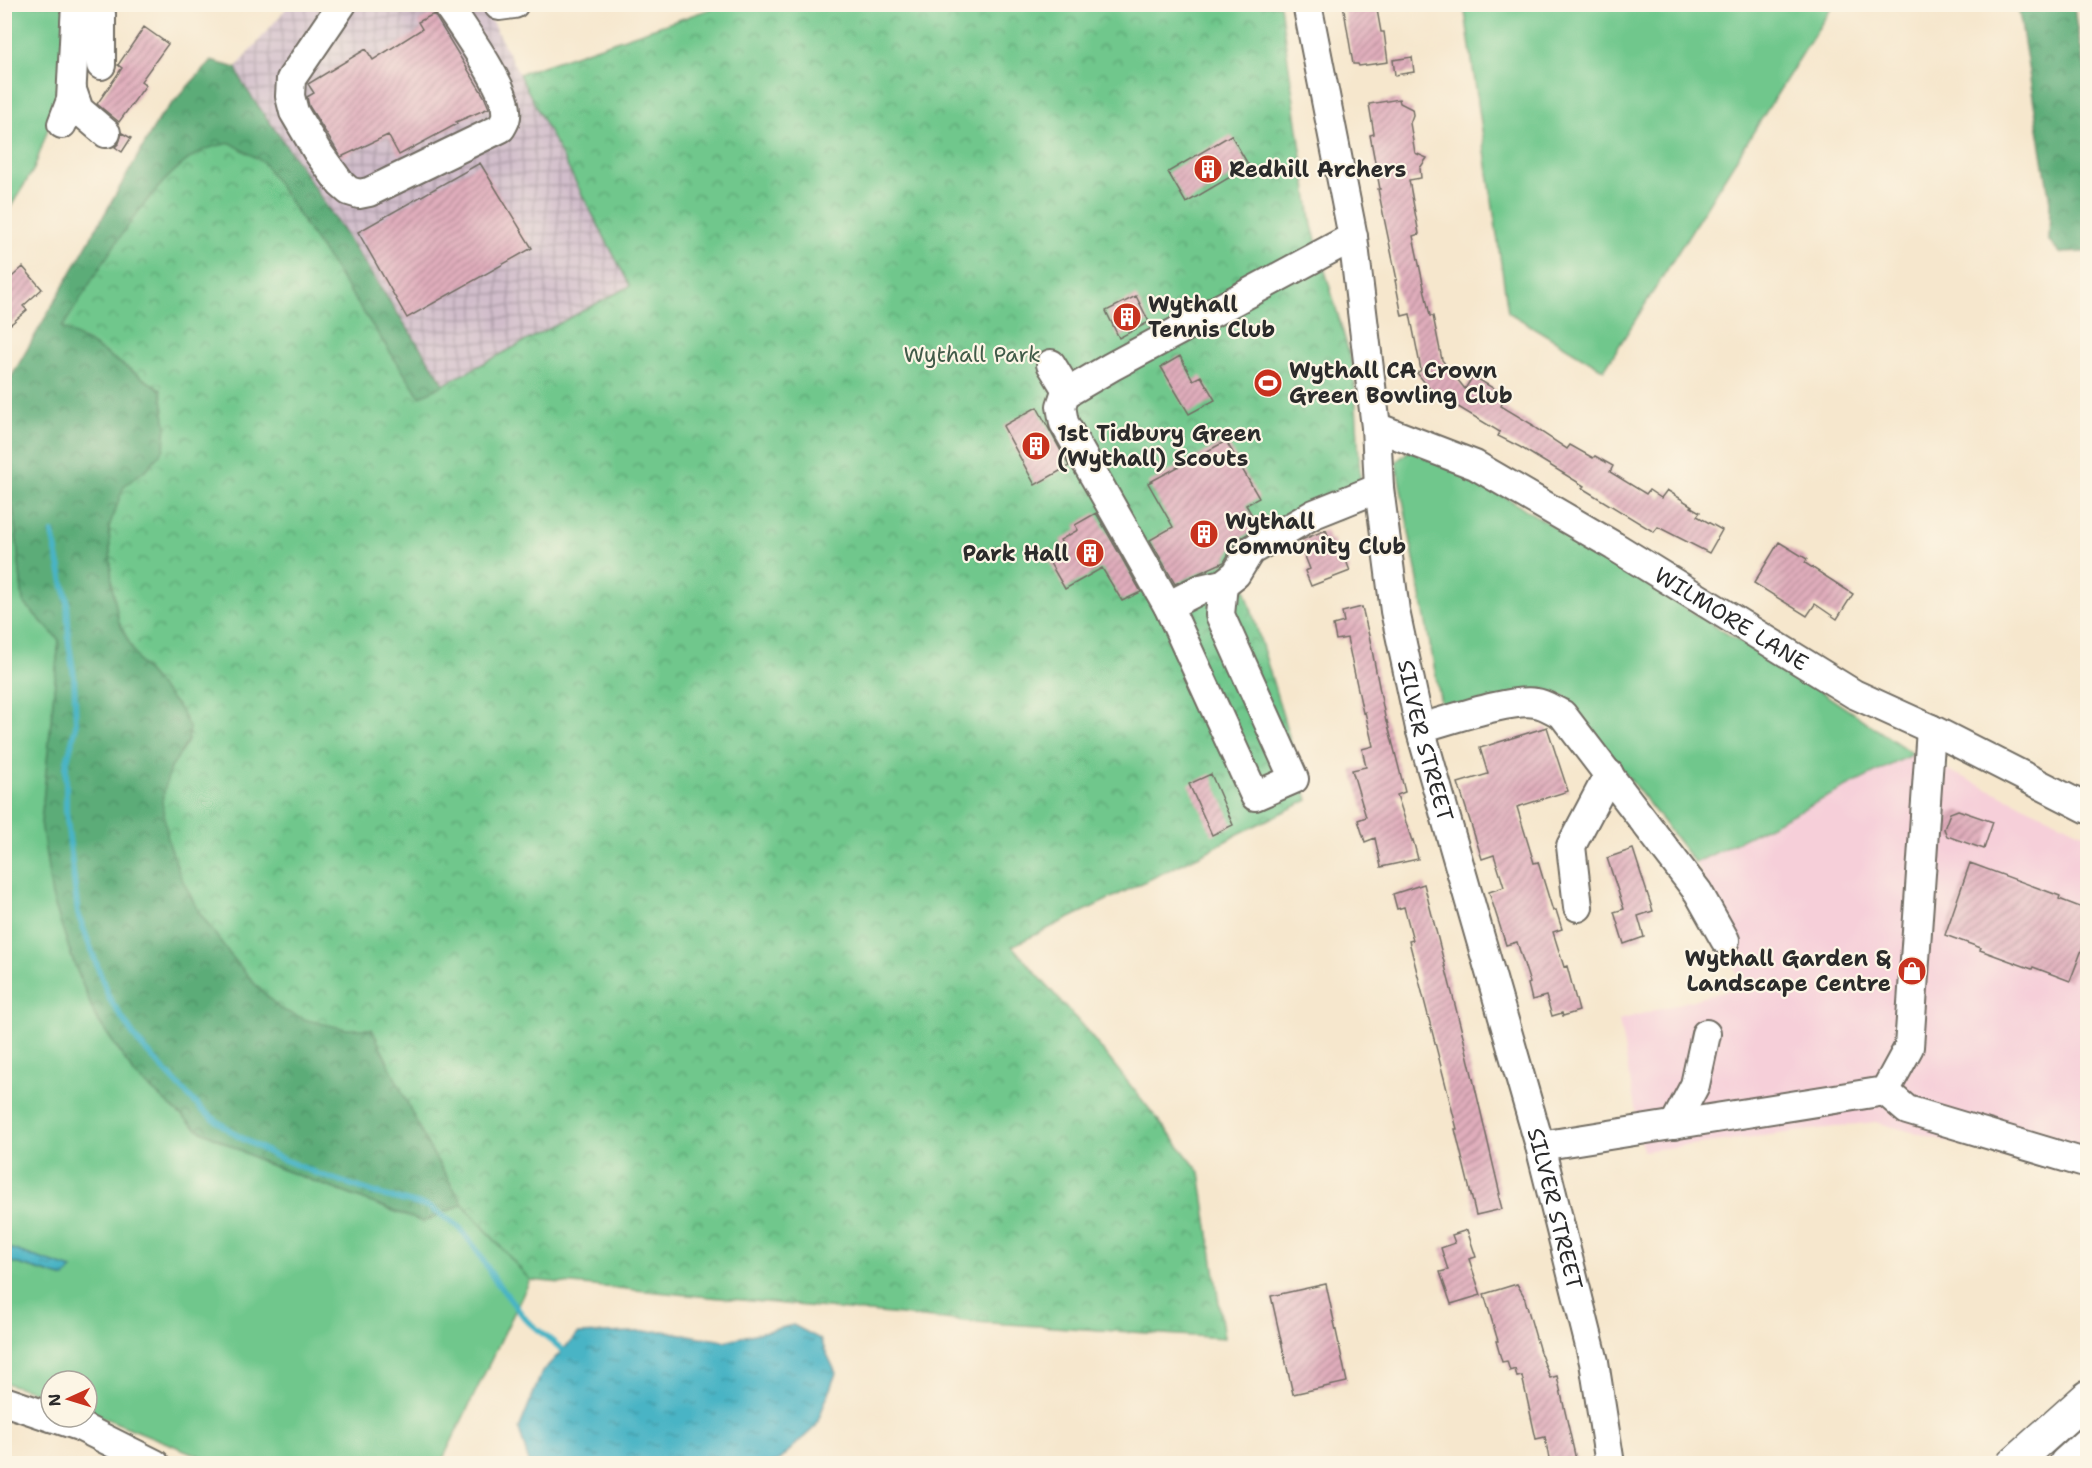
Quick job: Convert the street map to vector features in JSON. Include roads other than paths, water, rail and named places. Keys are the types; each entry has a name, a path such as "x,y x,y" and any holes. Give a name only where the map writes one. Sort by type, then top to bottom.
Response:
{"highway":[{"path":"2013,1464 2088,1397"},
{"path":"2066,1464 2088,1444"}],"street":[{"path":"62,124 71,100 76,4"},
{"path":"98,4 101,14 101,66"},
{"path":"342,4 291,79 290,96 294,112 317,151 341,184 349,191 359,194 369,192 501,128 506,120 506,108 499,88 447,4"},
{"name":"SILVER STREET","path":"1307,4 1353,237 1376,427 1379,489 1395,611 1420,728 1540,1146 1594,1362 1610,1464"},
{"path":"72,90 79,110 106,133"},
{"path":"1223,584 1220,615 1294,779 1255,796 1168,606 1064,423 1061,406 1065,394 1353,237"},
{"path":"1051,364 1068,392"},
{"name":"WILMORE LANE","path":"1376,427 1475,465 1614,546 1854,694 1931,729 2088,809"},
{"path":"1168,606 1201,590 1223,584 1236,574 1251,551 1314,514 1379,489"},
{"path":"1420,728 1514,704 1536,703 1562,714 1698,891 1725,940"},
{"path":"1886,1091 1909,1047 1931,729"},
{"path":"1578,907 1571,846 1609,774"},
{"path":"1674,1125 1695,1085 1706,1034"},
{"path":"1540,1146 1886,1091"},
{"path":"1886,1091 1907,1110 2088,1164"},
{"path":"4,1401 39,1413"},
{"path":"86,1429 155,1464"}],"water":[{"path":"5,1247 72,1269 65,1278 5,1260"},
{"path":"793,1325 820,1339 836,1373 816,1426 778,1461 768,1464 529,1463 519,1429 542,1372 578,1334 664,1331 724,1341"}],"waterway":[{"path":"52,533 67,600 69,644 74,676 76,726 66,765 66,811 78,914 109,998 138,1042 202,1110 236,1135 273,1155 318,1174 385,1196 430,1207 459,1227 495,1280 527,1321 563,1350"}],"place":[{"name":"Redhill Archers","path":"1208,169"},
{"name":"Wythall Tennis Club","path":"1127,317"},
{"name":"Wythall CA Crown Green Bowling Club","path":"1268,383"},
{"name":"1st Tidbury Green (Wythall) Scouts","path":"1036,446"},
{"name":"Wythall Community Club","path":"1204,534"},
{"name":"Park Hall","path":"1090,553"},
{"name":"Wythall Garden & Landscape Centre","path":"1912,971"}],"park label":[{"name":"Wythall Park","path":"972,354"}]}
